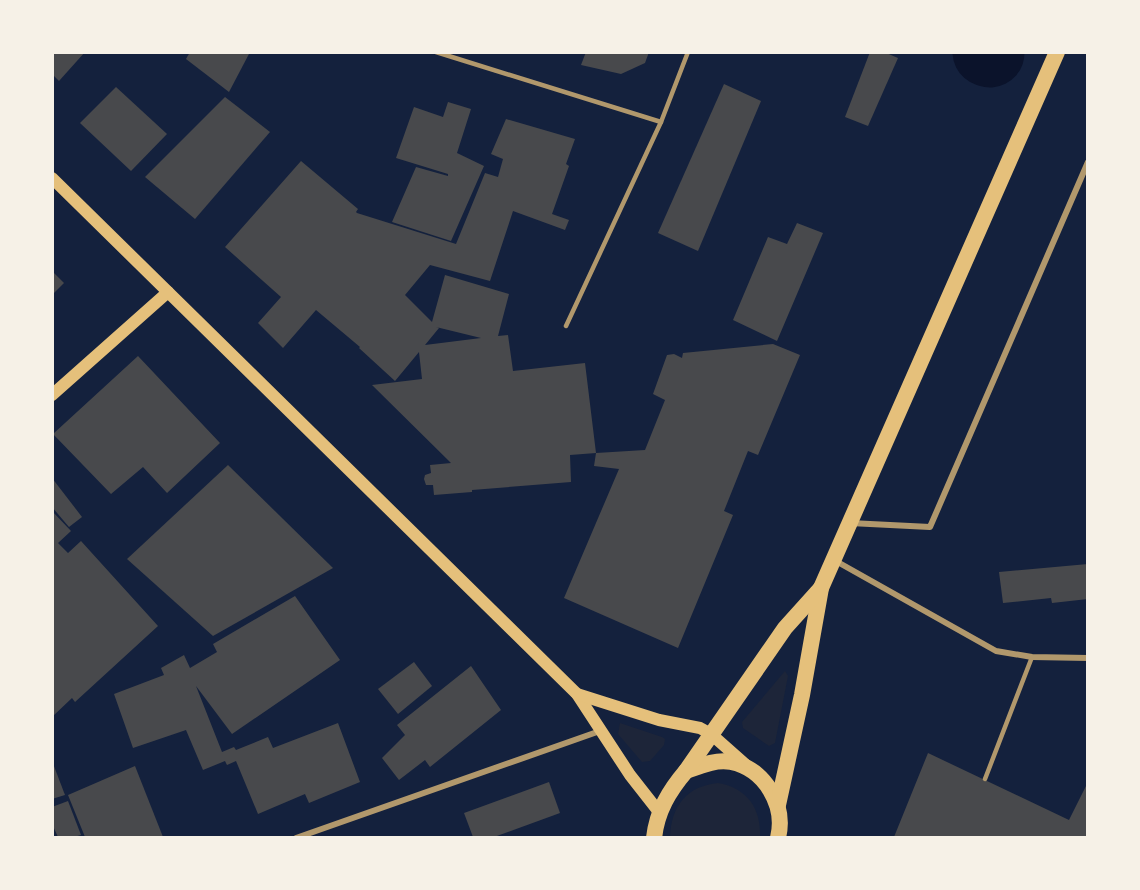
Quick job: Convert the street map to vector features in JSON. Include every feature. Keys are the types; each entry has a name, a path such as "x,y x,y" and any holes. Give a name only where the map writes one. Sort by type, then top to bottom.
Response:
{"highway":[{"path":"778,805 802,695 821,588 1057,52"},
{"path":"654,837 659,812 672,786 686,771 785,628 821,588"},
{"path":"686,771 708,762 731,762 753,771 768,785 778,805 781,827 778,837"}],"main road":[{"path":"52,178 576,694 630,775 659,812"},
{"path":"52,395 168,292"},
{"path":"576,694 659,720 693,725 711,734 753,771"}],"street":[{"path":"850,523 930,527 1088,162"},
{"path":"834,560 996,651 1032,657 1088,658"},
{"path":"296,837 601,731"}],"lane":[{"path":"436,52 661,122"},
{"path":"567,326 661,122 688,52"},
{"path":"985,779 1032,657"}],"shaded area":[{"path":"785,671 788,676 775,743 769,746 743,728 742,722"},
{"path":"620,723 662,737 665,739 664,745 650,761 642,762 618,734"},
{"path":"718,783 737,789 750,801 758,817 760,837 670,837 677,807 689,793"}],"building":[{"path":"52,52 85,52 59,81 52,74"},
{"path":"190,52 250,52 229,92 186,59"},
{"path":"586,52 649,52 645,63 621,74 581,65"},
{"path":"870,52 884,52 898,58 868,126 845,117"},
{"path":"724,84 761,101 698,251 658,233"},
{"path":"116,87 167,134 131,171 80,123"},
{"path":"225,97 270,132 195,219 145,177"},
{"path":"448,102 471,109 457,153 484,166 451,241 392,222 416,167 448,176 448,174 396,158 414,107 443,117"},
{"path":"506,119 575,139 566,164 569,166 552,214 569,220 565,230 513,211 490,281 430,265 405,295 432,322 445,275 509,294 498,336 508,335 513,371 585,363 596,453 570,455 571,482 434,495 433,485 426,485 424,479 425,475 431,473 430,465 451,463 372,385 422,379 419,352 395,381 360,347 316,310 283,348 258,323 281,297 225,247 301,161 358,209 357,213 456,244 485,173 498,177 503,159 491,154","holes":["436,327 481,338 425,345 439,328"]},
{"path":"797,223 823,233 777,341 733,320 768,237 787,244"},
{"path":"52,271 64,283 52,295"},
{"path":"773,344 800,355 758,455 748,451 724,511 733,515 678,648 564,598 619,469 594,466 596,453 645,450 665,400 653,394 667,355 674,354 682,358 683,353"},
{"path":"138,356 220,443 167,493 143,467 111,494 53,434"},
{"path":"228,465 333,568 213,636 127,559"},
{"path":"52,478 82,517 69,527 52,507"},
{"path":"52,511 71,531 58,543 68,553 81,541 158,626 75,702 72,698 52,717"},
{"path":"1088,564 1088,599 1052,603 1051,598 1003,603 999,572"},
{"path":"295,596 340,660 232,734 196,686 222,752 234,747 236,750 268,737 273,748 338,723 360,782 309,803 305,794 258,814 236,761 227,765 225,761 203,770 186,730 133,748 114,694 164,675 161,668 184,655 190,668 217,652 213,644"},
{"path":"414,662 432,686 398,714 378,689"},
{"path":"471,666 501,710 430,767 425,760 399,780 382,758 405,735 397,725"},
{"path":"928,753 1069,820 1088,782 1088,837 894,837"},
{"path":"52,761 65,795 52,799"},
{"path":"135,766 163,837 85,837 68,795"},
{"path":"549,782 560,813 494,837 473,837 464,813"},
{"path":"68,801 81,835 58,837 52,824 52,807"}]}
